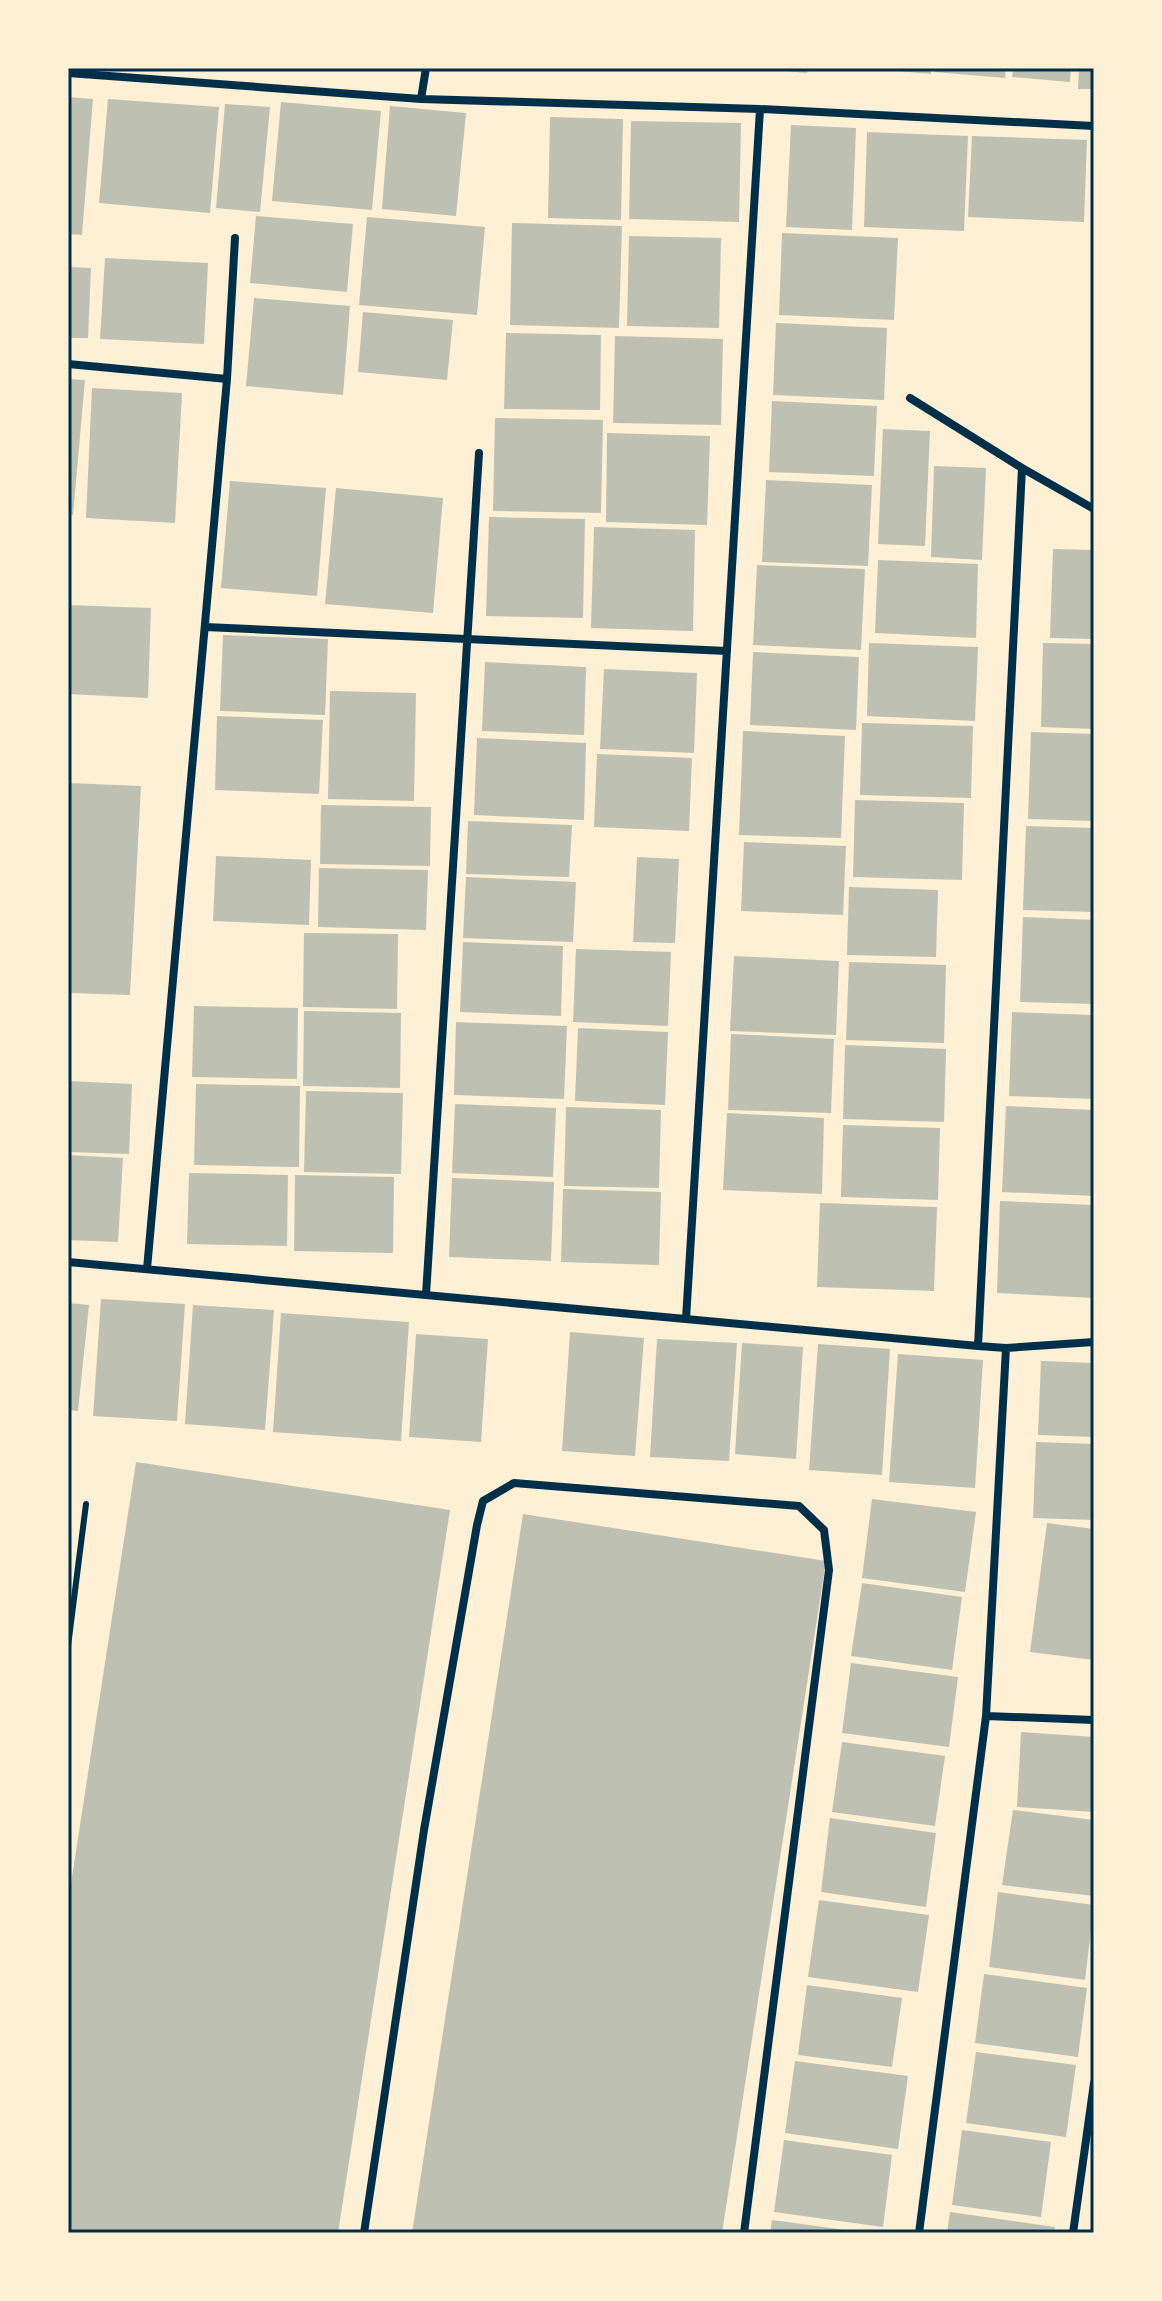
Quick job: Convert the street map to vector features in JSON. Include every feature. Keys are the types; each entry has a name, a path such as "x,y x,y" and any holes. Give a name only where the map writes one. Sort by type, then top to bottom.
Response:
{"street":[{"path":"421,99 426,68"},
{"path":"68,73 421,99 760,109 1094,126"},
{"path":"686,1319 760,109"},
{"path":"147,1269 227,379 235,238"},
{"path":"68,364 227,379"},
{"path":"910,398 1094,509"},
{"path":"426,1295 479,453"},
{"path":"978,1346 1022,468"},
{"path":"205,627 727,651"},
{"path":"68,1262 978,1346 1006,1348 1094,1342"},
{"path":"919,2233 986,1716 1006,1348"},
{"path":"364,2233 424,1830 477,1525 483,1501 514,1483 799,1506 824,1530 829,1570 744,2233"},
{"path":"986,1716 1094,1720"},
{"path":"1073,2233 1094,2083"}],"lane":[{"path":"68,1646 86,1504"}],"building":[{"path":"775,68 808,68 807,73"},
{"path":"931,68 931,74 887,70"},
{"path":"936,68 1006,68 1005,78 935,72"},
{"path":"1013,68 1071,68 1070,82 1012,77"},
{"path":"1079,68 1094,68 1094,89 1078,89"},
{"path":"68,97 93,99 82,235 68,234"},
{"path":"108,99 219,107 210,213 99,203"},
{"path":"281,102 381,111 372,210 272,201"},
{"path":"225,104 270,107 260,212 216,208"},
{"path":"390,106 466,113 456,216 382,209"},
{"path":"550,117 623,119 621,220 548,218"},
{"path":"631,121 741,123 739,222 629,219"},
{"path":"791,125 856,128 852,230 786,227"},
{"path":"867,132 968,136 964,231 864,227"},
{"path":"972,136 1087,140 1084,222 968,217"},
{"path":"256,216 353,224 347,292 250,283"},
{"path":"367,217 485,227 477,315 359,305"},
{"path":"512,223 622,226 619,328 510,325"},
{"path":"782,233 898,238 894,320 779,315"},
{"path":"629,236 721,238 719,328 627,326"},
{"path":"105,258 208,263 204,344 100,339"},
{"path":"68,267 91,268 88,338 68,338"},
{"path":"254,298 350,306 343,395 246,386"},
{"path":"363,312 453,320 447,380 358,372"},
{"path":"776,323 887,328 884,400 773,395"},
{"path":"506,333 601,335 600,410 504,409"},
{"path":"615,336 723,339 721,425 613,423"},
{"path":"68,379 85,380 73,515 68,514"},
{"path":"92,388 182,393 175,523 86,518"},
{"path":"772,401 877,406 874,476 769,472"},
{"path":"495,418 603,420 601,513 493,511"},
{"path":"883,429 930,431 925,546 878,544"},
{"path":"607,433 710,436 707,525 606,522"},
{"path":"934,466 986,468 982,560 931,557"},
{"path":"766,480 872,485 868,566 762,562"},
{"path":"230,481 326,488 317,596 221,588"},
{"path":"336,488 443,498 433,613 325,604"},
{"path":"489,517 585,519 583,618 486,616"},
{"path":"594,527 695,530 693,631 591,628"},
{"path":"1053,549 1094,550 1094,639 1050,638"},
{"path":"878,560 978,564 976,638 875,633"},
{"path":"757,565 865,569 861,650 753,645"},
{"path":"68,605 151,608 148,698 68,694"},
{"path":"223,635 328,639 325,715 220,711"},
{"path":"869,643 978,647 975,721 867,716"},
{"path":"1043,643 1094,644 1094,729 1041,727"},
{"path":"753,652 859,657 856,730 750,725"},
{"path":"485,662 586,667 584,735 482,731"},
{"path":"604,669 697,673 694,753 600,749"},
{"path":"330,691 416,693 414,801 328,799"},
{"path":"217,716 323,720 319,794 215,790"},
{"path":"862,723 973,726 971,798 860,795"},
{"path":"743,731 845,736 841,838 739,835"},
{"path":"1031,732 1094,734 1094,821 1028,819"},
{"path":"477,738 586,743 584,820 474,815"},
{"path":"597,754 692,758 689,831 594,827"},
{"path":"68,783 141,786 130,995 68,993"},
{"path":"855,800 964,803 962,880 853,877"},
{"path":"321,805 431,807 430,866 320,864"},
{"path":"468,821 572,825 569,877 466,874"},
{"path":"1026,826 1094,828 1094,912 1023,910"},
{"path":"744,842 846,846 843,915 741,911"},
{"path":"216,856 311,860 309,925 213,921"},
{"path":"637,857 679,859 675,943 633,942"},
{"path":"319,868 428,870 426,930 318,927"},
{"path":"466,877 576,882 573,942 463,938"},
{"path":"849,887 938,890 936,957 847,955"},
{"path":"1023,917 1094,920 1094,1004 1020,1002"},
{"path":"304,933 398,934 397,1009 303,1007"},
{"path":"463,942 563,946 561,1016 460,1012"},
{"path":"576,949 671,952 668,1026 573,1022"},
{"path":"734,956 839,961 836,1035 730,1031"},
{"path":"849,962 946,965 944,1043 846,1040"},
{"path":"194,1006 298,1008 297,1079 192,1077"},
{"path":"304,1011 401,1013 400,1088 303,1086"},
{"path":"1012,1012 1094,1015 1094,1099 1009,1096"},
{"path":"456,1022 567,1026 564,1099 454,1095"},
{"path":"578,1028 668,1032 665,1105 575,1101"},
{"path":"731,1034 834,1039 831,1113 728,1110"},
{"path":"845,1045 946,1049 944,1122 843,1119"},
{"path":"68,1081 132,1084 129,1154 68,1152"},
{"path":"196,1084 300,1086 299,1167 194,1165"},
{"path":"306,1091 403,1093 401,1174 304,1172"},
{"path":"455,1104 556,1108 553,1177 452,1173"},
{"path":"1006,1106 1094,1110 1094,1196 1002,1192"},
{"path":"566,1107 661,1110 659,1188 564,1186"},
{"path":"727,1113 824,1118 822,1194 723,1190"},
{"path":"843,1125 940,1128 938,1200 841,1197"},
{"path":"68,1155 123,1158 118,1242 68,1240"},
{"path":"189,1173 288,1175 287,1246 187,1244"},
{"path":"295,1175 394,1177 393,1253 294,1251"},
{"path":"452,1178 554,1182 551,1261 449,1257"},
{"path":"563,1189 661,1192 659,1265 561,1262"},
{"path":"1000,1201 1094,1205 1094,1298 997,1293"},
{"path":"820,1203 937,1207 934,1291 817,1287"},
{"path":"101,1299 185,1304 177,1421 93,1416"},
{"path":"68,1303 89,1305 78,1411 68,1410"},
{"path":"193,1305 274,1310 265,1430 185,1424"},
{"path":"281,1313 409,1322 401,1441 273,1432"},
{"path":"570,1332 644,1338 635,1456 562,1451"},
{"path":"416,1334 488,1339 481,1442 409,1437"},
{"path":"657,1339 737,1343 729,1461 650,1457"},
{"path":"742,1343 803,1347 796,1459 735,1454"},
{"path":"818,1344 890,1349 882,1475 809,1470"},
{"path":"898,1354 983,1360 975,1488 889,1482"},
{"path":"1041,1361 1094,1363 1094,1437 1038,1435"},
{"path":"1036,1442 1094,1444 1094,1520 1033,1518"},
{"path":"136,1462 450,1510 338,2233 68,2233 68,1903"},
{"path":"872,1499 976,1512 965,1592 862,1578"},
{"path":"523,1514 826,1561 722,2233 412,2233"},
{"path":"1047,1523 1094,1529 1094,1660 1030,1652"},
{"path":"862,1583 962,1597 952,1670 851,1656"},
{"path":"851,1663 958,1677 949,1747 842,1733"},
{"path":"1021,1732 1094,1737 1094,1812 1017,1807"},
{"path":"842,1742 945,1756 935,1826 832,1812"},
{"path":"1013,1810 1094,1820 1094,1896 1002,1885"},
{"path":"830,1818 936,1833 926,1907 821,1892"},
{"path":"998,1892 1094,1905 1085,1980 989,1967"},
{"path":"819,1900 929,1915 918,1992 808,1977"},
{"path":"984,1974 1087,1988 1078,2057 975,2043"},
{"path":"807,1985 902,1998 892,2067 798,2055"},
{"path":"976,2052 1076,2065 1066,2137 966,2123"},
{"path":"795,2061 908,2076 898,2149 785,2133"},
{"path":"962,2130 1051,2142 1041,2217 952,2205"},
{"path":"784,2140 892,2155 883,2227 774,2212"},
{"path":"950,2212 1055,2227 1054,2233 947,2233"},
{"path":"772,2220 853,2231 853,2233 770,2233"}]}
